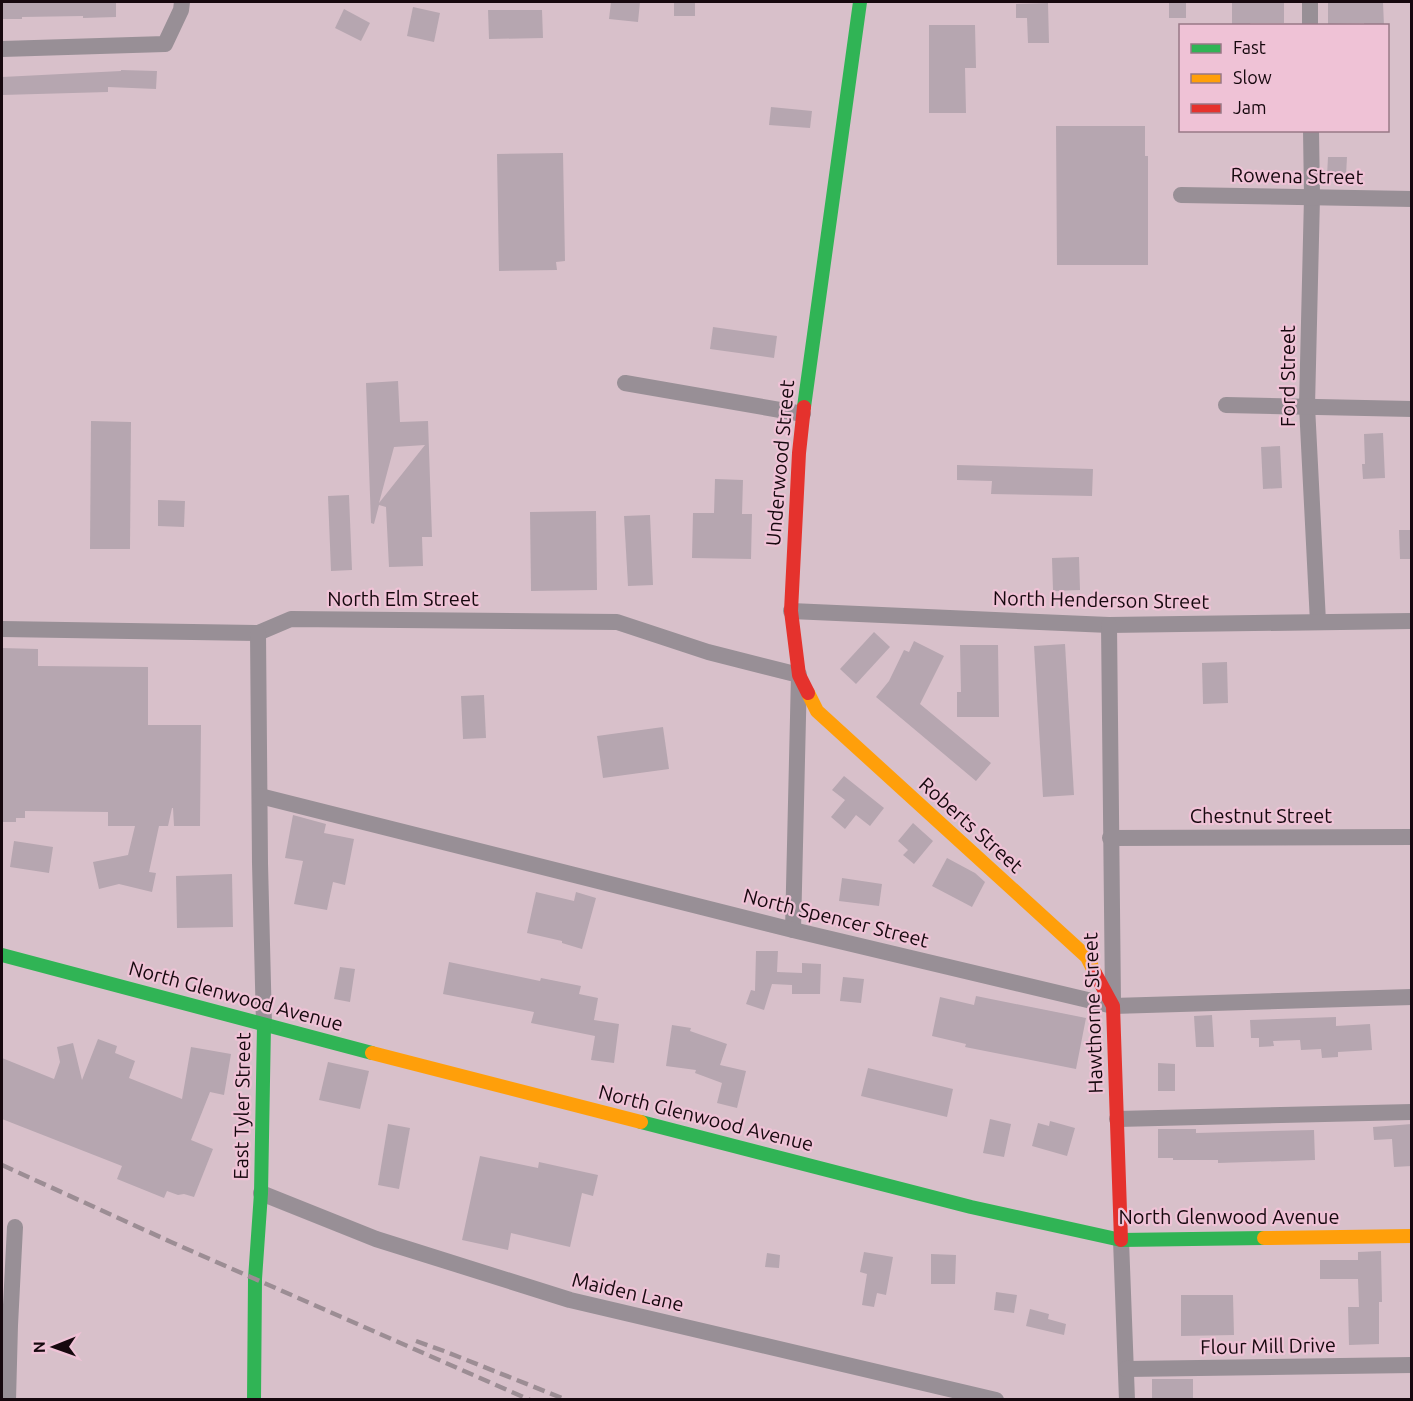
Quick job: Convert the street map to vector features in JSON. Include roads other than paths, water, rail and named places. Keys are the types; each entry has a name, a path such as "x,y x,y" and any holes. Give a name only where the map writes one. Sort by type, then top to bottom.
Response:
{"street":[{"path":"2,49 165,44 181,10 182,2"},
{"name":"Underwood Street","path":"794,930 799,675 790,610 800,453 803,414 860,2"},
{"path":"1310,2 1310,24"},
{"name":"Ford Street","path":"1311,132 1312,197 1307,406 1318,622"},
{"name":"Rowena Street","path":"1181,195 1412,199"},
{"path":"625,383 803,414"},
{"path":"1226,405 1412,409"},
{"name":"North Henderson Street","path":"790,610 1109,625 1412,621"},
{"name":"North Elm Street","path":"2,629 258,633 291,619 617,622 708,652 799,675"},
{"name":"Hawthorne Street","path":"1109,625 1113,1006 1127,1400"},
{"name":"East Tyler Street","path":"254,1400 255,1279 261,1192 264,1025 258,633"},
{"name":"Roberts Street","path":"799,675 817,711 1087,957 1113,1006"},
{"name":"North Spencer Street","path":"260,796 794,930 1113,1006 1412,997"},
{"name":"Chestnut Street","path":"1110,838 1412,837"},
{"name":"North Glenwood Avenue","path":"2,955 264,1025 960,1204 1121,1240 1412,1236"},
{"path":"1117,1119 1412,1112"},
{"name":"Maiden Lane","path":"261,1192 376,1239 570,1300 996,1400"},
{"path":"8,1400 15,1227"},
{"name":"Flour Mill Drive","path":"1126,1369 1412,1365"}],"railway":[{"path":"2,1165 530,1400"},
{"path":"416,1341 567,1400"}]}
